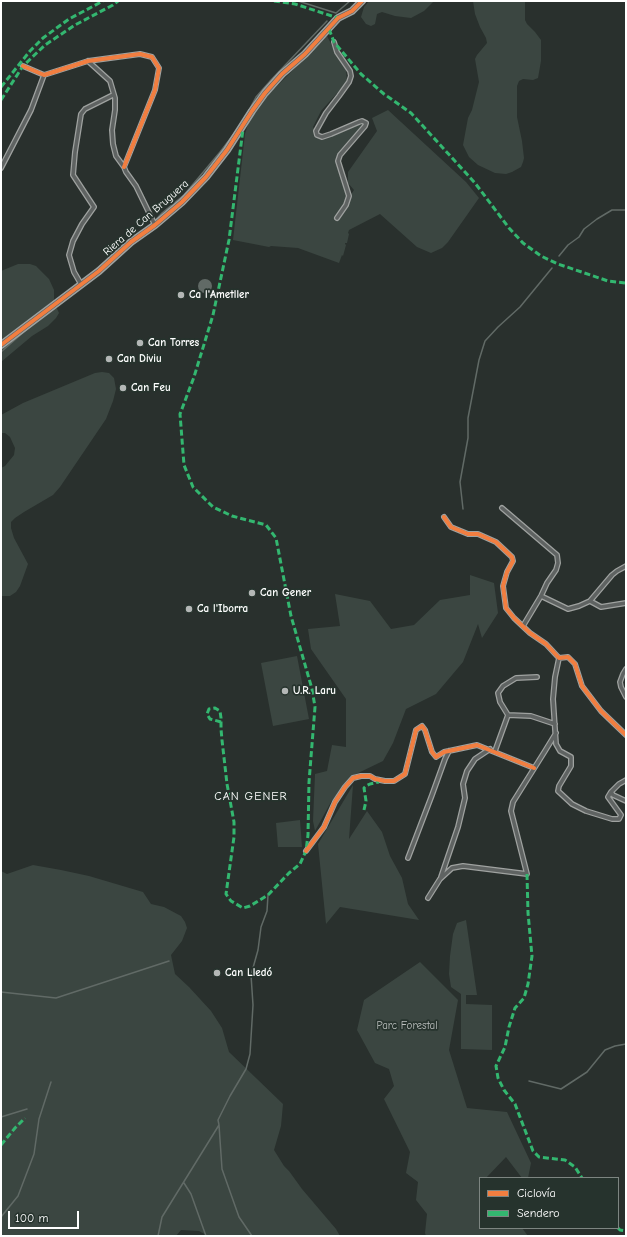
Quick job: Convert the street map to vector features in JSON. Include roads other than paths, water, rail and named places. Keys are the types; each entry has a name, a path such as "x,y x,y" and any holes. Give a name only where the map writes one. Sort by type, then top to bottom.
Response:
{"street":[{"name":"Riera de Can Bruguera","path":"1,345 99,271 131,242 155,225 182,202 206,177 227,150 264,93 329,30 338,18 352,11 362,1"},
{"path":"334,42 337,52 350,71 351,76 349,82 323,117 316,131 317,135 322,137 362,121 366,123 340,155 338,161 349,196 346,205 336,218"},
{"path":"23,66 44,75 88,61 140,54 152,57 158,68 155,90 124,167"},
{"path":"88,61 110,81 115,98 112,130 116,156 136,186 155,225"},
{"path":"1,168 32,110 44,75"},
{"path":"81,284 74,272 69,255 73,241 82,224 94,208 73,175 80,114 85,109 113,95"},
{"path":"502,508 557,555 558,563 556,570 523,626"},
{"path":"444,517 451,527 468,534 478,534 496,542 512,557 513,561 506,572 503,586 506,608 530,633 546,644 559,658"},
{"path":"542,596 568,609 579,606 590,601 612,575 626,566"},
{"path":"590,601 601,607 626,603"},
{"path":"559,658 568,657 575,664 582,686 601,711 626,735"},
{"path":"559,658 553,698 556,744 560,751 571,757 571,766 559,786 558,791 572,804 586,811 612,819 619,819 621,815 608,797 618,784 626,780"},
{"path":"626,669 620,682 623,693 626,697"},
{"path":"508,715 500,702 498,693 503,686 516,678 537,677"},
{"path":"508,715 531,716 555,724"},
{"path":"495,751 508,715"},
{"path":"306,851 324,827 335,802 353,778 370,776 385,781 394,781 405,774 416,730 422,726 425,730 432,752 436,757 444,752 477,745 534,768"},
{"path":"440,879 452,868 463,866 528,874 511,811 512,802 556,732"},
{"path":"428,898 440,879 458,827 465,798 463,784 467,772 476,759 490,749"},
{"path":"408,858 444,759 449,751"},
{"path":"611,792 626,801"}],"waterway":[{"path":"298,1 336,13 350,1"},
{"path":"247,114 256,97 327,21"},
{"path":"149,227 162,213 184,195 240,126"},
{"path":"559,256 568,245 579,237 584,229 597,219 612,210 626,210"},
{"path":"463,509 460,482 468,438 468,418 479,360 485,341 520,307 552,268"},
{"path":"1,352 34,323"},
{"path":"158,1236 162,1217 219,1125 218,1120 246,1069 250,1054 253,1005 251,975 258,950 261,927 267,911 268,895"},
{"path":"1,992 56,998 169,961"},
{"path":"529,1081 561,1089 587,1072 605,1050 626,1044"},
{"path":"1,1217 18,1196 34,1154 39,1119 51,1082"},
{"path":"1,1117 27,1109"},
{"path":"219,1125 222,1169 239,1217 252,1236"},
{"path":"184,1183 191,1194 206,1236"}],"place":[{"name":"Ca l'Ametller","path":"181,295"},
{"name":"Can Torres","path":"140,343"},
{"name":"Can Diviu","path":"109,359"},
{"name":"Can Feu","path":"123,388"},
{"name":"Can Gener","path":"252,593"},
{"name":"Ca l'Iborra","path":"189,609"},
{"name":"U.R. Laru","path":"285,691"},
{"name":"Can Lledó","path":"217,973"}],"district":[{"name":"CAN GENER","path":"251,797"}],"park label":[{"name":"Parc Forestal","path":"407,1026"}]}
